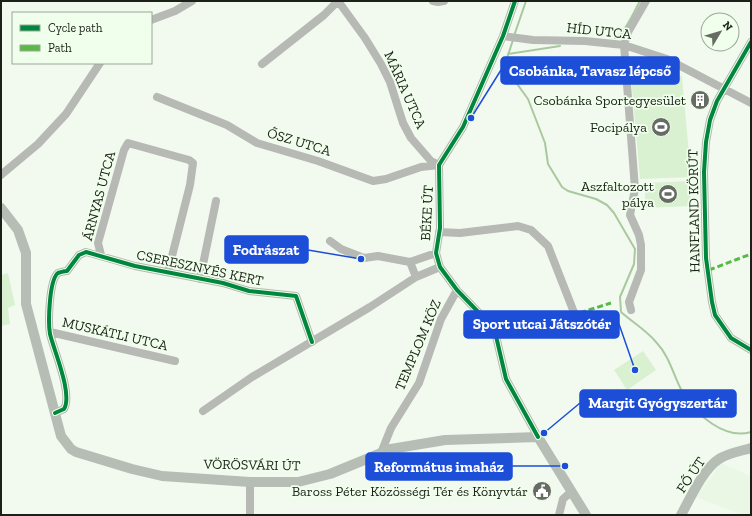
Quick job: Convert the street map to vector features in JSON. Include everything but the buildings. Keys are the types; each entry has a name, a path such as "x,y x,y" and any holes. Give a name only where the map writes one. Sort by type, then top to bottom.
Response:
{"main road":[{"name":"VÖRÖSVÁRI ÚT","path":"1,208 18,230 26,253 26,304 62,436 71,449 106,462 162,476 250,482 298,482 320,477 381,453 445,440 538,437"},
{"name":"BÉKE ÚT","path":"538,437 586,515"},
{"name":"FŐ ÚT","path":"681,515 707,471 714,463 725,456 751,448"}],"street":[{"path":"152,20 172,13 192,1"},
{"path":"262,64 324,15 338,1"},
{"name":"MÁRIA UTCA","path":"338,1 365,38 390,82 404,123 412,138 431,160 439,165"},
{"path":"434,1 444,1"},
{"name":"BÉKE ÚT","path":"515,1 506,36 463,127 439,165 441,199 436,253 440,267 457,290 484,318 494,332 506,379 538,437"},
{"path":"631,310 629,304 641,270 641,245 639,235 630,216 634,186 624,45 628,32 646,1"},
{"name":"HÍD UTCA","path":"506,36 519,39 585,41 624,45 667,59 751,103"},
{"name":"HANFLAND KÖRÚT","path":"751,42 723,88 710,120 706,142 704,172 706,258 709,285 715,315 731,338 751,350"},
{"path":"1,175 38,144 66,114 99,64"},
{"name":"ŐSZ UTCA","path":"157,97 227,125 257,143 318,161 373,181 380,181 421,167 439,165"},
{"name":"ÁRNYAS UTCA","path":"100,255 98,243 122,155 128,143 193,163 190,185 168,272"},
{"path":"200,279 216,201"},
{"path":"439,232 460,233 510,226 528,228 542,238 548,246 575,314"},
{"path":"330,241 342,249 364,258 378,256 410,262 436,253"},
{"name":"CSERESZNYÉS KERT","path":"50,332 50,303 57,275 59,272 67,271 83,253 93,252 135,266 200,279 249,291 296,296 312,342"},
{"path":"410,262 416,277"},
{"path":"203,411 252,377 312,342 416,277 440,267"},
{"name":"TEMPLOM KÖZ","path":"381,453 391,428 419,383 441,318 457,290"},
{"path":"50,332 60,365 67,399 64,409 55,413"},
{"name":"MUSKÁTLI UTCA","path":"50,332 175,361"},
{"path":"250,482 250,515"},
{"path":"559,515 563,499 571,492"}],"shaded area":[{"path":"721,463 751,476 751,515 742,515 696,497"}],"green space":[{"name":"Focipálya","path":"682,76 691,177 640,179 631,77"},
{"name":"Aszfaltozott pálya","path":"690,181 691,206 645,208 645,183"},
{"path":"8,273 15,305 8,308 10,324 1,326 1,275"},
{"path":"643,351 656,370 627,390 614,370"}],"waterway":[{"path":"514,36 526,1"},
{"path":"615,38 626,28 640,1"},
{"path":"513,40 506,61 507,70 528,99 545,143 548,164 562,187 568,191 596,199 607,205 614,213 635,249 634,264 620,297 621,312 648,334 661,348 683,393 695,410 712,424 721,429 741,434 751,432"},
{"path":"508,54 560,46"}],"marked path":[{"path":"709,270 751,254"},
{"path":"539,331 573,315 611,303"}],"cycle path":[{"path":"515,1 503,36 463,127 439,165 440,228 436,253 440,267 457,290 484,318 496,336 506,379 538,437"},
{"path":"751,42 717,101 710,120 706,142 704,172 706,258 715,315 731,338 751,350"},
{"path":"55,413 64,409 66,393 65,383 50,334 49,312 51,292 55,277 58,273 67,271 79,255 86,252 135,266 223,283 249,291 296,296 312,342"}],"place":[{"name":"Csobánka Sportegyesület","path":"700,100"},
{"name":"Csobánka, Tavasz lépcső","path":"471,118"},
{"name":"Focipálya","path":"661,127"},
{"name":"Aszfaltozott pálya","path":"668,194"},
{"name":"Fodrászat","path":"361,259"},
{"name":"Sport utcai Játszótér","path":"635,370"},
{"name":"Margit Gyógyszertár","path":"544,433"},
{"name":"Református imaház","path":"565,466"},
{"name":"Baross Péter Közösségi Tér és Könyvtár","path":"542,491"}]}
